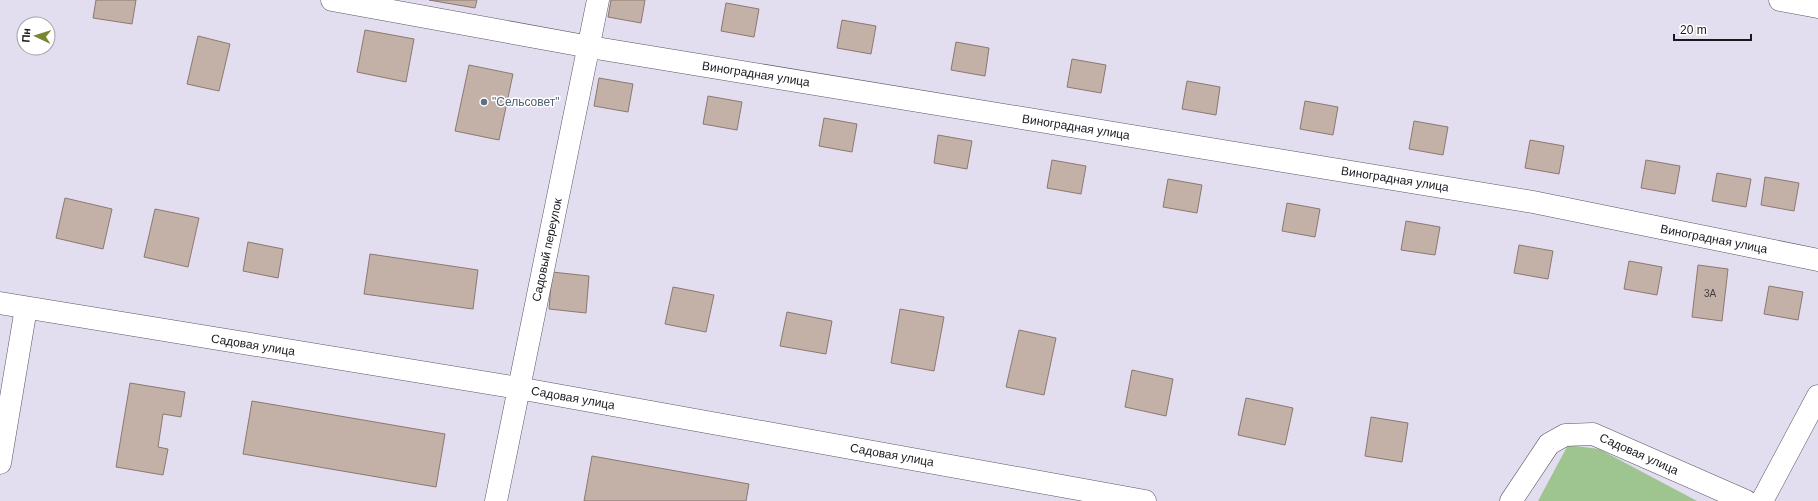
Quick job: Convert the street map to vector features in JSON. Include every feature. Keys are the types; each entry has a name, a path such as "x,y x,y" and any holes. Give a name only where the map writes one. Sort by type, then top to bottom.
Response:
{"street":[{"name":"Виноградная улица","path":"332,0 590,47 1533,202 1818,260"},
{"name":"Садовый переулок","path":"496,501 518,388 590,47 598,0"},
{"path":"1780,0 1818,7"},
{"name":"Садовая улица","path":"0,303 518,388 1145,501"},
{"path":"0,463 26,308"},
{"path":"1762,501 1818,396"},
{"name":"Садовая улица","path":"1511,501 1549,444 1565,435 1593,434 1746,501"}],"green space":[{"path":"1568,445 1599,449 1697,501 1538,501"}],"building":[{"path":"96,0 136,0 132,24 93,18"},
{"path":"429,0 477,0 475,8"},
{"path":"611,0 645,0 641,23 608,17"},
{"path":"726,3 759,9 754,37 721,31"},
{"path":"842,20 876,26 871,54 837,48"},
{"path":"365,30 414,39 406,82 357,72"},
{"path":"198,36 230,44 219,91 187,84"},
{"path":"956,42 989,48 985,76 951,70"},
{"path":"1072,59 1106,65 1101,93 1067,87"},
{"name":"\"Сельсовет\"","path":"469,65 513,74 499,140 455,131"},
{"path":"599,78 633,84 628,112 594,106"},
{"path":"1187,81 1220,87 1216,115 1182,109"},
{"path":"708,96 742,102 737,130 703,124"},
{"path":"1305,101 1338,107 1333,135 1300,129"},
{"path":"824,118 857,124 852,152 819,146"},
{"path":"1414,121 1448,127 1443,155 1409,149"},
{"path":"938,135 972,141 967,169 934,163"},
{"path":"1530,140 1564,146 1559,174 1525,168"},
{"path":"1052,160 1086,166 1081,194 1047,188"},
{"path":"1646,160 1680,166 1675,194 1641,188"},
{"path":"1717,173 1751,179 1746,207 1712,201"},
{"path":"1765,177 1799,183 1794,211 1761,205"},
{"path":"1168,179 1202,185 1197,213 1163,207"},
{"path":"65,198 112,209 103,249 56,238"},
{"path":"1287,203 1320,209 1315,237 1282,231"},
{"path":"155,209 199,218 188,267 144,257"},
{"path":"1406,221 1440,227 1435,255 1401,250"},
{"path":"248,242 283,249 278,278 243,271"},
{"path":"1519,245 1553,251 1548,279 1514,273"},
{"path":"370,254 478,270 473,309 364,294"},
{"path":"1629,261 1662,267 1657,295 1624,289"},
{"path":"1698,265 1728,269 1722,321 1692,317"},
{"path":"552,272 589,276 586,313 549,309"},
{"path":"1769,286 1803,292 1798,320 1764,314"},
{"path":"673,287 714,295 706,332 665,324"},
{"path":"900,309 944,317 934,371 891,363"},
{"path":"787,312 832,321 826,354 780,346"},
{"path":"1019,330 1056,338 1044,395 1006,387"},
{"path":"1132,370 1173,379 1166,416 1125,407"},
{"path":"130,383 185,392 181,417 163,414 158,447 168,449 163,475 116,467"},
{"path":"1246,398 1293,408 1285,445 1238,435"},
{"path":"252,401 445,434 436,487 243,454"},
{"path":"1371,417 1408,423 1402,462 1365,456"},
{"path":"592,456 749,484 746,501 584,501"}],"place":[{"name":"\"Сельсовет\"","path":"484,102"}]}
